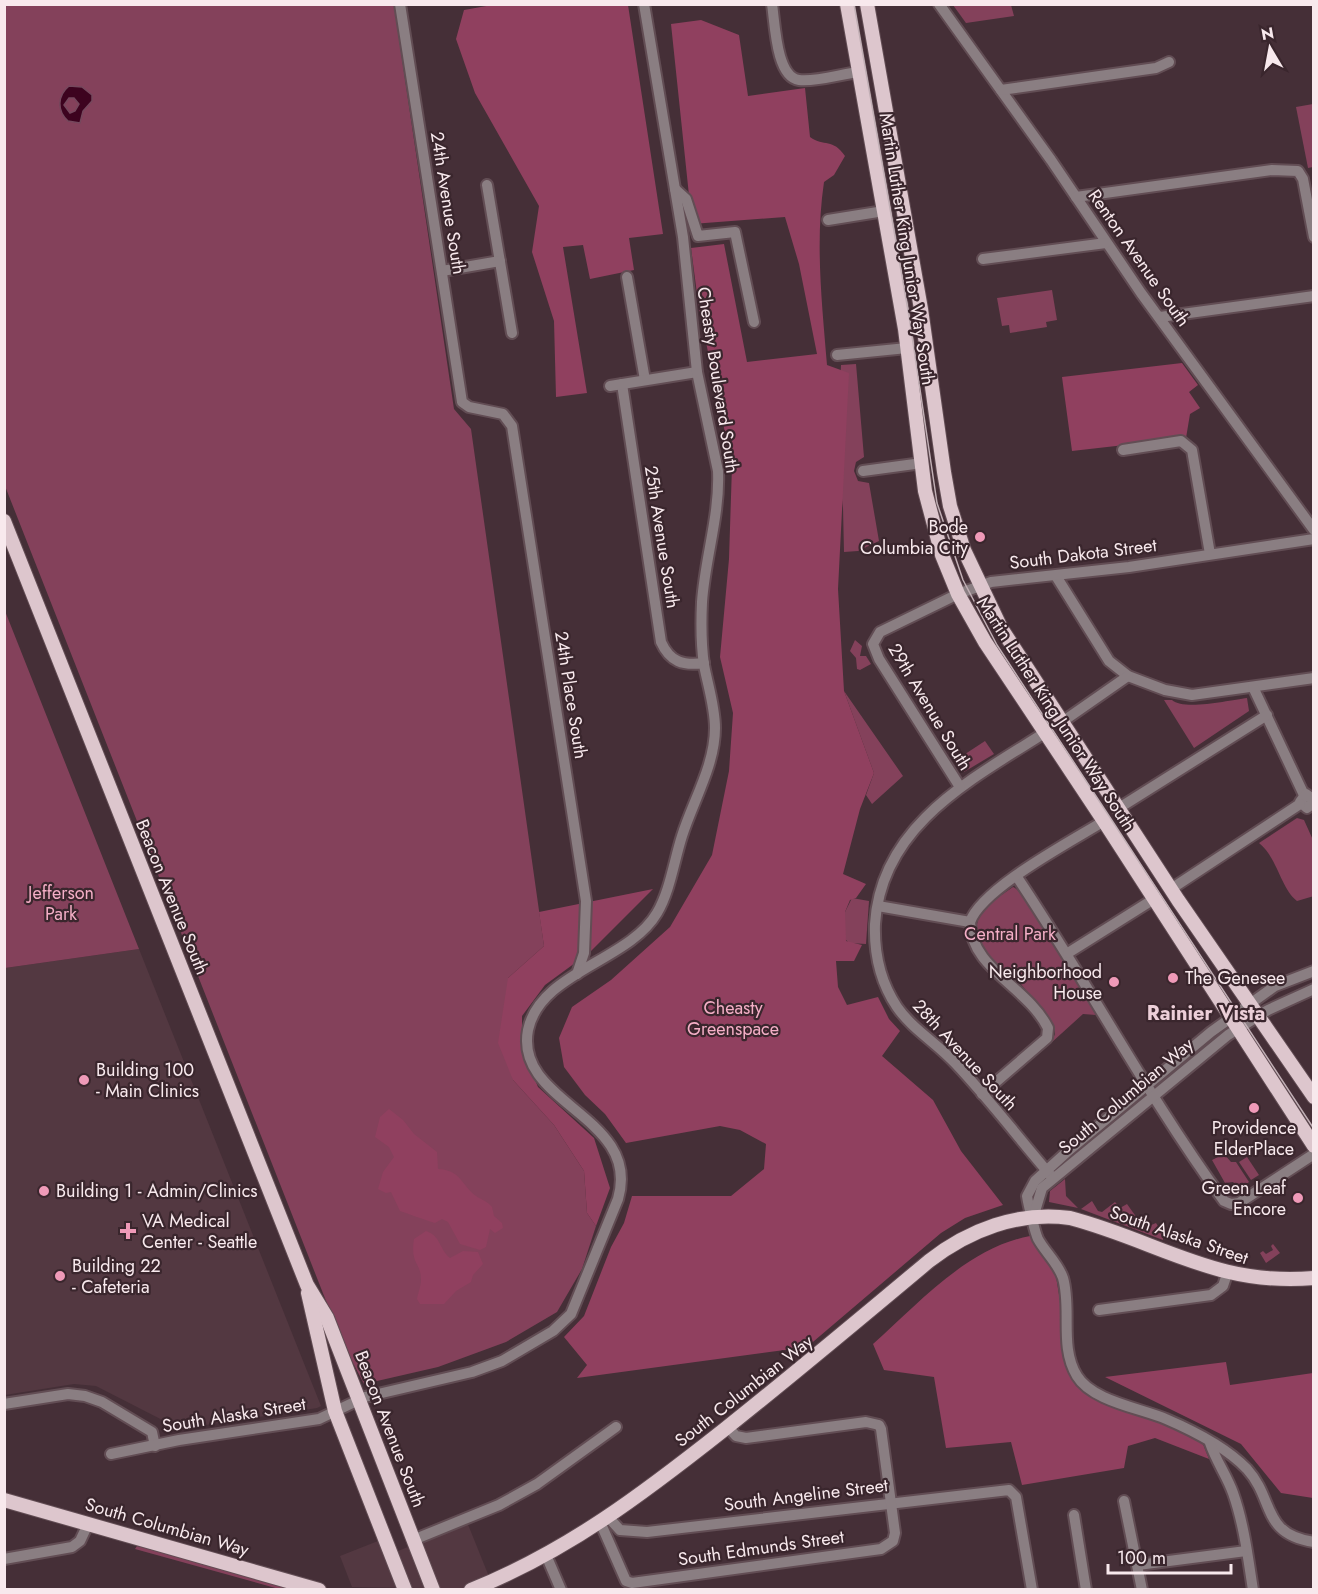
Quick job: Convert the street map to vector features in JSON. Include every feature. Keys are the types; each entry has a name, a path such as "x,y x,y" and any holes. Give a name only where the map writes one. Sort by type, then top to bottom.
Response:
{"main road":[{"name":"Martin Luther King Junior Way South","path":"847,4 907,348 930,516 942,555 958,594 985,642 1046,732 1314,1146"},
{"name":"Martin Luther King Junior Way South","path":"867,4 921,309 947,490 958,534 979,586 1001,628 1171,889 1314,1097"},
{"name":"Beacon Avenue South","path":"4,521 307,1285 335,1410 402,1586"},
{"name":"South Alaska Street","path":"1034,1218 1053,1216 1087,1222 1227,1274 1268,1280 1314,1278"},
{"name":"South Columbian Way","path":"471,1590 546,1555 605,1521 807,1365 949,1246 990,1226 1034,1218"},
{"name":"Beacon Avenue South","path":"307,1285 327,1318 433,1590"},
{"name":"South Columbian Way","path":"4,1500 319,1590"}],"street":[{"name":"24th Avenue South","path":"400,4 464,405 503,414 510,420"},
{"name":"Cheasty Boulevard South","path":"358,1399 472,1372 502,1361 552,1331 571,1314 577,1304 618,1199 621,1188 620,1166 611,1144 602,1134 544,1082 532,1061 527,1038 529,1027 541,1004 577,974 632,939 656,914 705,776 714,739 714,712 704,663 702,601 718,488 715,457 697,372 675,189 644,4"},
{"path":"772,4 781,63 789,75 800,80 859,72"},
{"name":"Renton Avenue South","path":"939,4 1106,243 1314,530"},
{"path":"1001,90 1148,70 1169,62"},
{"path":"1076,197 1272,170 1298,171 1304,179 1314,237"},
{"path":"487,185 512,333"},
{"path":"675,189 686,199 698,236 735,232 754,322"},
{"path":"828,220 884,211"},
{"path":"983,260 1106,243"},
{"path":"441,271 500,261"},
{"path":"627,277 645,380 697,372"},
{"path":"1160,316 1314,296"},
{"path":"837,355 907,348"},
{"name":"25th Avenue South","path":"645,380 616,385 662,642 675,661 683,665 704,663"},
{"name":"24th Place South","path":"510,420 586,901 584,952 577,974"},
{"path":"1124,450 1181,441 1188,445 1192,450 1210,554"},
{"path":"863,471 922,463"},
{"name":"South Dakota Street","path":"873,644 880,632 979,586 1007,580 1056,576 1314,540"},
{"path":"1056,576 1109,661 1128,676 1165,690 1192,695 1314,678"},
{"name":"29th Avenue South","path":"873,644 879,659 960,787"},
{"path":"1062,722 1128,676"},
{"path":"1171,889 1310,802 1253,687"},
{"path":"1119,808 1267,715"},
{"name":"28th Avenue South","path":"1046,732 960,787 924,817 898,849 890,866 878,906 875,932 879,964 892,998 912,1024 948,1056 982,1094 1050,1175"},
{"path":"982,1094 1047,1038 1048,1031 1047,1026 1025,997 977,953 970,922 983,901 1104,821"},
{"path":"1017,877 1068,953 1147,1086 1220,1196 1231,1204 1242,1201 1314,1154"},
{"path":"1068,953 1154,900"},
{"path":"878,906 970,922"},
{"name":"South Columbian Way","path":"1050,1175 1155,1097 1234,1024 1251,1003 1275,986 1314,971"},
{"name":"South Columbian Way","path":"1034,1218 1040,1193 1050,1175 1147,1086 1234,1024 1259,1016 1314,989"},
{"path":"1034,1218 1037,1237 1063,1278 1067,1298 1067,1330 1077,1377 1096,1392 1163,1418 1210,1443 1249,1472 1282,1532 1297,1539 1314,1542"},
{"path":"1099,1310 1211,1295 1223,1286 1227,1274"},
{"path":"4,1404 68,1394 93,1398 152,1432 155,1446"},
{"name":"South Alaska Street","path":"111,1454 319,1419 358,1399"},
{"path":"728,1427 736,1436 746,1437 866,1422 879,1425 891,1502"},
{"path":"413,1540 499,1504 537,1484 616,1426"},
{"path":"1210,1443 1233,1494 1253,1590"},
{"name":"South Angeline Street","path":"605,1521 620,1530 648,1532 997,1490 1013,1491 1016,1497 1032,1590"},
{"path":"1125,1501 1142,1590"},
{"name":"South Edmunds Street","path":"605,1521 626,1581 632,1583 881,1549 893,1541 891,1502"},
{"path":"1074,1515 1086,1590"},
{"path":"4,1559 72,1547 80,1541 88,1524"},
{"path":"1138,1565 1246,1551"},
{"path":"546,1555 561,1590"}],"shaded area":[{"path":"69,86 82,87 92,95 92,101 83,111 80,123 68,121 62,113 60,104","holes":["69,98 74,98 79,104 75,111 70,113 64,105"]},
{"name":"VA Medical Center - Seattle","path":"139,949 321,1406 317,1408 180,1429 96,1386 74,1384 5,1395 5,968"},
{"path":"467,1522 494,1589 352,1587 340,1556 378,1541 384,1557"}],"green space":[{"path":"5,5 394,5 454,409 471,429 544,946 508,978 513,1080 554,1125 584,1171 587,1213 596,1226 582,1269 557,1312 506,1342 438,1367 364,1384 343,1344 5,486"},
{"path":"492,5 628,5 663,234 629,238 634,270 590,279 583,245 563,247 587,393 556,397 554,321 532,252 539,206 475,93 456,39 464,10"},
{"path":"953,5 1011,5 1014,16 966,23"},
{"name":"Cheasty Greenspace","path":"701,20 739,35 748,96 805,88 810,137 836,147 845,156 834,175 824,182 821,205 820,273 827,365 849,373 838,589 844,691 874,773 860,809 843,874 866,884 856,898 850,900 845,912 846,941 862,945 854,961 836,961 838,987 847,1005 878,997 889,1019 900,1031 882,1056 933,1100 961,1151 1003,1205 965,1218 941,1233 807,1347 577,1378 587,1365 564,1337 584,1316 611,1247 624,1223 632,1196 731,1196 764,1169 766,1144 740,1130 720,1126 626,1143 605,1114 585,1095 564,1067 559,1038 572,1007 611,980 670,927 712,855 729,771 733,713 720,657 729,559 732,466 699,309 691,248 724,244 747,362 817,354 799,264 785,217 692,224 671,24"},
{"path":"1313,104 1313,167 1308,168 1296,107"},
{"path":"1052,290 1057,320 1046,322 1047,327 1010,333 1009,325 1002,326 997,298"},
{"path":"1182,363 1198,385 1189,392 1200,408 1190,414 1186,438 1072,451 1062,377"},
{"path":"856,364 864,457 856,462 854,471 858,481 869,483 879,541 858,551 844,552 843,508 837,455 841,365"},
{"name":"Jefferson Park","path":"5,611 133,934 139,949 5,968"},
{"path":"855,640 862,646 860,656 866,656 871,664 860,670 857,669 856,658 850,651"},
{"path":"844,691 903,776 872,804 866,795 874,773"},
{"path":"1247,698 1249,711 1194,748 1164,700 1197,705"},
{"path":"985,741 994,754 964,772 956,760"},
{"path":"1297,818 1304,820 1313,840 1314,896 1297,901 1287,889 1270,856 1259,843"},
{"name":"Central Park","path":"1013,887 1044,925 1096,1015 1083,1014 1051,1043 1055,1034 1054,1025 1020,983 989,962 976,937 981,909"},
{"path":"653,889 590,952 545,985 522,1016 522,1048 538,1087 594,1138 610,1188 596,1226 587,1213 584,1171 554,1125 513,1080 498,1043 508,978 544,946 539,912"},
{"path":"852,898 869,901 866,944 849,943 845,939 845,912"},
{"path":"389,1109 403,1120 414,1134 437,1152 438,1169 452,1172 471,1192 492,1207 494,1216 502,1223 503,1228 495,1233 490,1229 486,1247 480,1250 460,1244 448,1222 442,1219 435,1223 400,1211 391,1192 386,1193 378,1189 383,1172 394,1157 389,1147 375,1137 380,1117"},
{"path":"1224,1154 1231,1162 1236,1162 1249,1182 1240,1189 1233,1182 1225,1183 1212,1160"},
{"path":"1247,1157 1259,1175 1251,1180 1239,1162"},
{"path":"1065,1179 1066,1196 1078,1208 1049,1202 1050,1191"},
{"path":"1092,1201 1098,1211 1102,1212 1115,1202 1120,1208 1127,1204 1137,1218 1143,1215 1149,1226 1156,1223 1163,1234 1163,1240 1081,1209"},
{"path":"426,1231 435,1236 450,1258 463,1251 478,1252 483,1264 473,1275 471,1282 456,1291 444,1304 420,1304 417,1299 421,1274 413,1254 414,1239"},
{"path":"1030,1236 1056,1276 1072,1376 1203,1444 1209,1459 1155,1438 1128,1446 1124,1468 1022,1485 1011,1442 946,1448 934,1377 884,1370 873,1344 926,1295 965,1265 1007,1242"},
{"path":"1273,1244 1280,1253 1266,1263 1260,1253 1263,1251 1266,1254 1273,1250 1271,1246"},
{"path":"1226,1362 1230,1385 1313,1373 1313,1498 1281,1493 1241,1444 1105,1377"},
{"path":"137,1546 293,1589 279,1589 135,1549"}],"tram line":[{"path":"854,4 909,316 937,503 963,580 997,645 1314,1129"}],"place":[{"name":"Bode Columbia City","path":"980,537"},
{"name":"The Genesee","path":"1173,978"},
{"name":"Neighborhood House","path":"1114,982"},
{"name":"Building 100 - Main Clinics","path":"84,1080"},
{"name":"Providence ElderPlace","path":"1254,1108"},
{"name":"Building 1 - Admin/Clinics","path":"44,1191"},
{"name":"Green Leaf Encore","path":"1298,1198"},
{"name":"VA Medical Center - Seattle","path":"128,1231"},
{"name":"Building 22 - Cafeteria","path":"60,1276"}],"district":[{"name":"Rainier Vista","path":"1206,1013"}]}
